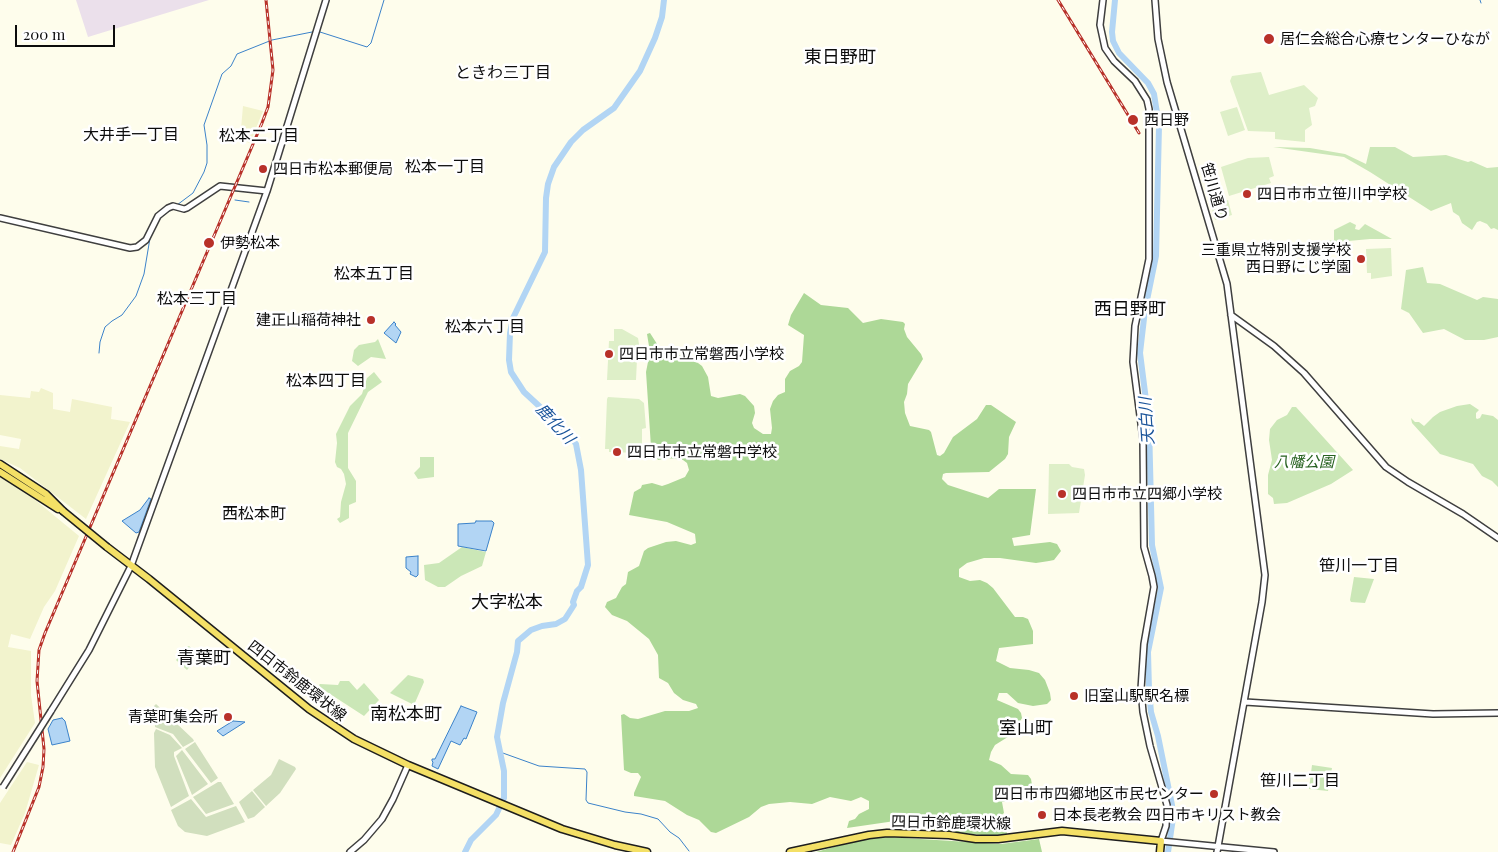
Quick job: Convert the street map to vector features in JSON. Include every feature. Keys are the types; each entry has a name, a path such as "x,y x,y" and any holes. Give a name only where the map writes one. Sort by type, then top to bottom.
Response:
{"main road":[{"path":"0,464 23,482"},
{"name":"四日市鈴鹿環状線","path":"0,468 25,483 63,511 326,722 370,748 562,829 596,840 647,852"},
{"path":"0,472 46,494 63,511"},
{"name":"四日市鈴鹿環状線","path":"790,852 869,835 887,834 949,835 976,839 998,839 1062,832 1161,841"},
{"path":"1160,852 1161,841"}],"street":[{"path":"2,789 90,650 131,566 267,191 326,0"},
{"path":"1103,0 1100,25 1104,48 1141,89 1147,100 1148,109 1148,260 1136,318 1134,362 1143,439 1144,547 1154,587 1144,644 1141,689 1147,731 1167,805 1166,826 1161,841 1218,850 1274,852"},
{"name":"笹川通り","path":"1156,0 1155,17 1167,82 1227,284 1265,583 1218,850"},
{"path":"0,218 130,248 137,247 146,240 162,211 175,206 187,208 220,186 267,191"},
{"path":"1231,315 1274,346 1297,367 1386,467 1417,488 1463,514 1498,538"},
{"path":"1245,702 1433,714 1498,713"},
{"path":"350,852 364,840 382,819 393,800 408,765"}],"shaded area":[{"path":"76,0 209,0 88,37"}],"green space":[{"path":"1261,72 1269,95 1304,85 1318,98 1315,106 1309,108 1312,125 1305,130 1305,142 1275,139 1275,132 1248,131 1230,81 1232,76"},
{"path":"243,106 263,111 250,143 240,140"},
{"path":"1237,107 1245,130 1228,136 1220,112"},
{"path":"1273,147 1310,148 1345,154 1366,164 1370,147 1395,147 1413,157 1446,155 1468,162 1471,161 1487,168 1498,167 1498,230 1491,229 1487,224 1480,221 1477,222 1472,230 1462,223 1459,216 1453,212 1451,203 1431,211 1344,157"},
{"path":"1269,157 1274,176 1269,178 1271,183 1229,196 1221,167 1248,158"},
{"path":"1228,200 1232,215 1215,220 1211,205"},
{"path":"1350,222 1356,225 1355,229 1359,230 1365,224 1392,239 1327,243 1326,241 1334,240 1334,230"},
{"path":"1391,248 1392,276 1371,279 1371,273 1367,273 1366,249"},
{"path":"1423,267 1427,283 1440,284 1477,300 1483,297 1498,299 1498,337 1484,340 1465,340 1444,329 1423,333 1409,313 1401,309 1406,270"},
{"path":"804,293 821,305 848,308 863,323 881,319 903,322 905,324 904,329 907,337 923,359 908,384 904,402 905,413 910,426 931,432 937,455 940,456 944,453 953,437 977,419 986,405 991,405 1016,422 1009,437 1008,454 1005,459 989,472 946,473 943,474 942,479 948,485 988,498 999,489 1036,489 1030,535 1012,538 1014,546 1050,542 1057,544 1061,551 1054,560 1049,561 1036,563 1000,558 984,558 967,563 959,569 959,577 970,581 980,580 987,583 1015,617 1028,619 1033,631 1033,644 999,648 996,661 1010,668 1039,673 1045,680 1050,693 1051,700 1047,704 1033,706 1018,703 1007,693 999,693 997,700 1018,709 1022,718 1013,727 1011,735 995,745 989,760 1001,765 1011,774 1028,775 1032,785 1031,797 1002,802 1004,813 992,823 992,827 1006,825 1007,834 991,836 934,830 936,815 847,828 849,821 869,809 869,801 861,797 851,801 830,797 812,804 790,802 769,804 761,807 749,817 716,833 711,832 699,820 665,801 634,796 641,777 638,773 624,770 621,715 624,714 630,718 638,719 665,711 689,711 698,708 696,704 683,700 674,693 668,683 659,678 658,655 649,639 627,621 612,615 605,607 607,602 616,598 622,587 626,584 628,572 639,566 644,551 648,548 666,542 676,541 691,545 696,543 695,534 667,522 629,515 634,492 641,488 642,485 652,483 662,486 685,477 689,470 687,463 683,460 668,458 658,460 651,447 646,372 650,352 647,334 650,333 659,347 702,366 708,377 711,396 718,398 740,394 745,396 754,406 755,413 752,423 754,428 763,434 771,434 770,409 773,401 778,395 785,392 785,379 790,371 802,362 804,335 788,325 791,315"},
{"path":"614,329 622,329 638,338 640,350 637,359 636,380 607,380 609,341 614,341"},
{"path":"378,339 386,359 371,357 358,366 352,361 354,350 359,345 375,342"},
{"path":"374,372 382,382 368,392 348,433 348,468 356,481 356,502 349,505 349,518 340,523 337,519 340,517 341,502 346,484 344,474 335,462 336,434 350,406 362,394 367,378"},
{"path":"41,388 53,393 53,409 70,412 72,399 112,407 111,419 130,422 86,519 20,468 0,459 0,446 19,449 21,439 0,435 0,395 30,398 31,391 39,392"},
{"path":"608,397 639,399 644,403 646,428 642,429 642,453 609,452 609,449 605,449"},
{"path":"1470,404 1479,410 1476,413 1477,419 1482,414 1493,416 1498,420 1498,487 1492,481 1482,476 1473,464 1440,454 1412,423 1411,418 1424,426 1440,412"},
{"name":"八幡公園","path":"1292,407 1296,407 1353,470 1331,484 1287,503 1274,504 1273,498 1268,494 1268,475 1272,460 1269,440 1270,429 1277,420 1287,415"},
{"path":"420,457 434,457 434,477 418,479 414,473 420,467"},
{"path":"1049,464 1069,464 1072,467 1084,469 1085,475 1079,513 1048,514"},
{"path":"0,476 34,499 79,536 55,591 44,607 30,639 11,634 8,647 31,651 31,695 35,723 0,778"},
{"path":"462,547 486,552 482,566 461,576 445,587 438,587 425,580 424,565 439,563"},
{"path":"1354,577 1374,579 1365,603 1351,602 1350,600"},
{"path":"189,646 199,655 187,670 176,660"},
{"path":"408,675 423,679 424,682 414,705 390,693"},
{"path":"340,681 349,681 357,690 364,683 379,700 364,716 324,690 316,694 321,688 320,684 338,685"},
{"path":"156,704 194,741 183,747 173,734 155,727 154,706"},
{"path":"156,729 170,735 182,748 174,752 174,756 189,796 171,807 155,767 154,733"},
{"path":"195,742 218,778 211,783 185,749"},
{"path":"182,750 208,784 192,795 176,756"},
{"path":"279,759 296,769 280,793 266,806 253,790 271,775"},
{"path":"27,762 39,765 25,813 11,845 0,843 0,803"},
{"path":"1312,765 1332,768 1328,791 1309,789"},
{"path":"221,782 234,804 206,814 193,797"},
{"path":"252,791 265,807 254,817 248,819 239,802"},
{"path":"191,799 206,817 236,806 245,822 207,836 185,832 178,826 171,810"},
{"path":"888,837 1001,844 1039,839 1042,852 816,852 866,838"}],"water":[{"path":"394,322 401,332 396,343 384,333"},
{"path":"149,498 151,499 139,532 136,533 122,521 140,510"},
{"path":"476,521 492,521 494,523 486,551 458,546 458,524 475,523"},
{"path":"418,556 418,575 416,577 410,574 411,572 406,568 406,557"},
{"path":"461,706 477,712 466,739 464,738 460,745 451,741 438,769 432,766 432,759 435,759"},
{"path":"62,718 65,721 70,741 52,745 48,729 53,720"},
{"path":"233,721 245,722 223,736 217,731"}],"waterway":[{"path":"320,32 367,47 371,43 384,0"},
{"name":"鹿化川","path":"465,852 471,840 496,815 504,798 504,771 497,737 518,641 531,630 556,624 565,619 574,605 573,602 577,591 581,587 588,565 581,470 576,444 564,429 524,392 511,372 509,360 510,333 513,318 545,252 546,198 548,184 554,167 571,142 583,130 614,108 640,71 655,38 662,17 664,0"},
{"name":"天白川","path":"1115,0 1113,41 1119,53 1148,83 1154,94 1159,126 1156,256 1145,310 1140,353 1149,424 1152,545 1161,588 1148,652 1149,690 1151,712 1158,736 1172,805 1173,818 1168,852"},
{"path":"177,205 193,193 204,172 207,163 204,125 222,74 231,66 237,54 272,40 312,32"},
{"path":"235,200 249,202"},
{"path":"160,218 172,209"},
{"path":"99,353 105,327 122,315 136,296 144,274 150,238"},
{"path":"500,752 539,766 585,769 587,772 586,800 588,803 658,819 670,832 679,838 689,851"}],"railway":[{"path":"13,852 39,787 43,767 44,749 37,681 39,650 268,107 273,70 266,0"},
{"path":"1058,0 1139,133"}],"place":[{"name":"居仁会総合心療センターひなが","path":"1269,39"},
{"name":"西日野","path":"1133,120"},
{"name":"四日市松本郵便局","path":"263,169"},
{"name":"四日市市立笹川中学校","path":"1247,194"},
{"name":"伊勢松本","path":"209,243"},
{"name":"三重県立特別支援学校 西日野にじ学園","path":"1361,259"},
{"name":"建正山稲荷神社","path":"371,320"},
{"name":"四日市市立常磐西小学校","path":"609,354"},
{"name":"四日市市立常磐中学校","path":"617,452"},
{"name":"四日市市立四郷小学校","path":"1062,494"},
{"name":"旧室山駅駅名標","path":"1074,696"},
{"name":"青葉町集会所","path":"228,717"},
{"name":"四日市市四郷地区市民センター","path":"1214,794"},
{"name":"日本長老教会 四日市キリスト教会","path":"1042,815"}],"district":[{"name":"東日野町","path":"840,57"},
{"name":"ときわ三丁目","path":"503,73"},
{"name":"大井手一丁目","path":"131,135"},
{"name":"松本二丁目","path":"259,136"},
{"name":"松本一丁目","path":"445,167"},
{"name":"松本五丁目","path":"374,274"},
{"name":"松本三丁目","path":"197,299"},
{"name":"西日野町","path":"1130,309"},
{"name":"松本六丁目","path":"485,327"},
{"name":"松本四丁目","path":"326,381"},
{"name":"西松本町","path":"254,514"},
{"name":"笹川一丁目","path":"1359,566"},
{"name":"大字松本","path":"507,602"},
{"name":"青葉町","path":"204,658"},
{"name":"南松本町","path":"406,714"},
{"name":"室山町","path":"1026,728"},
{"name":"笹川二丁目","path":"1300,781"}]}
